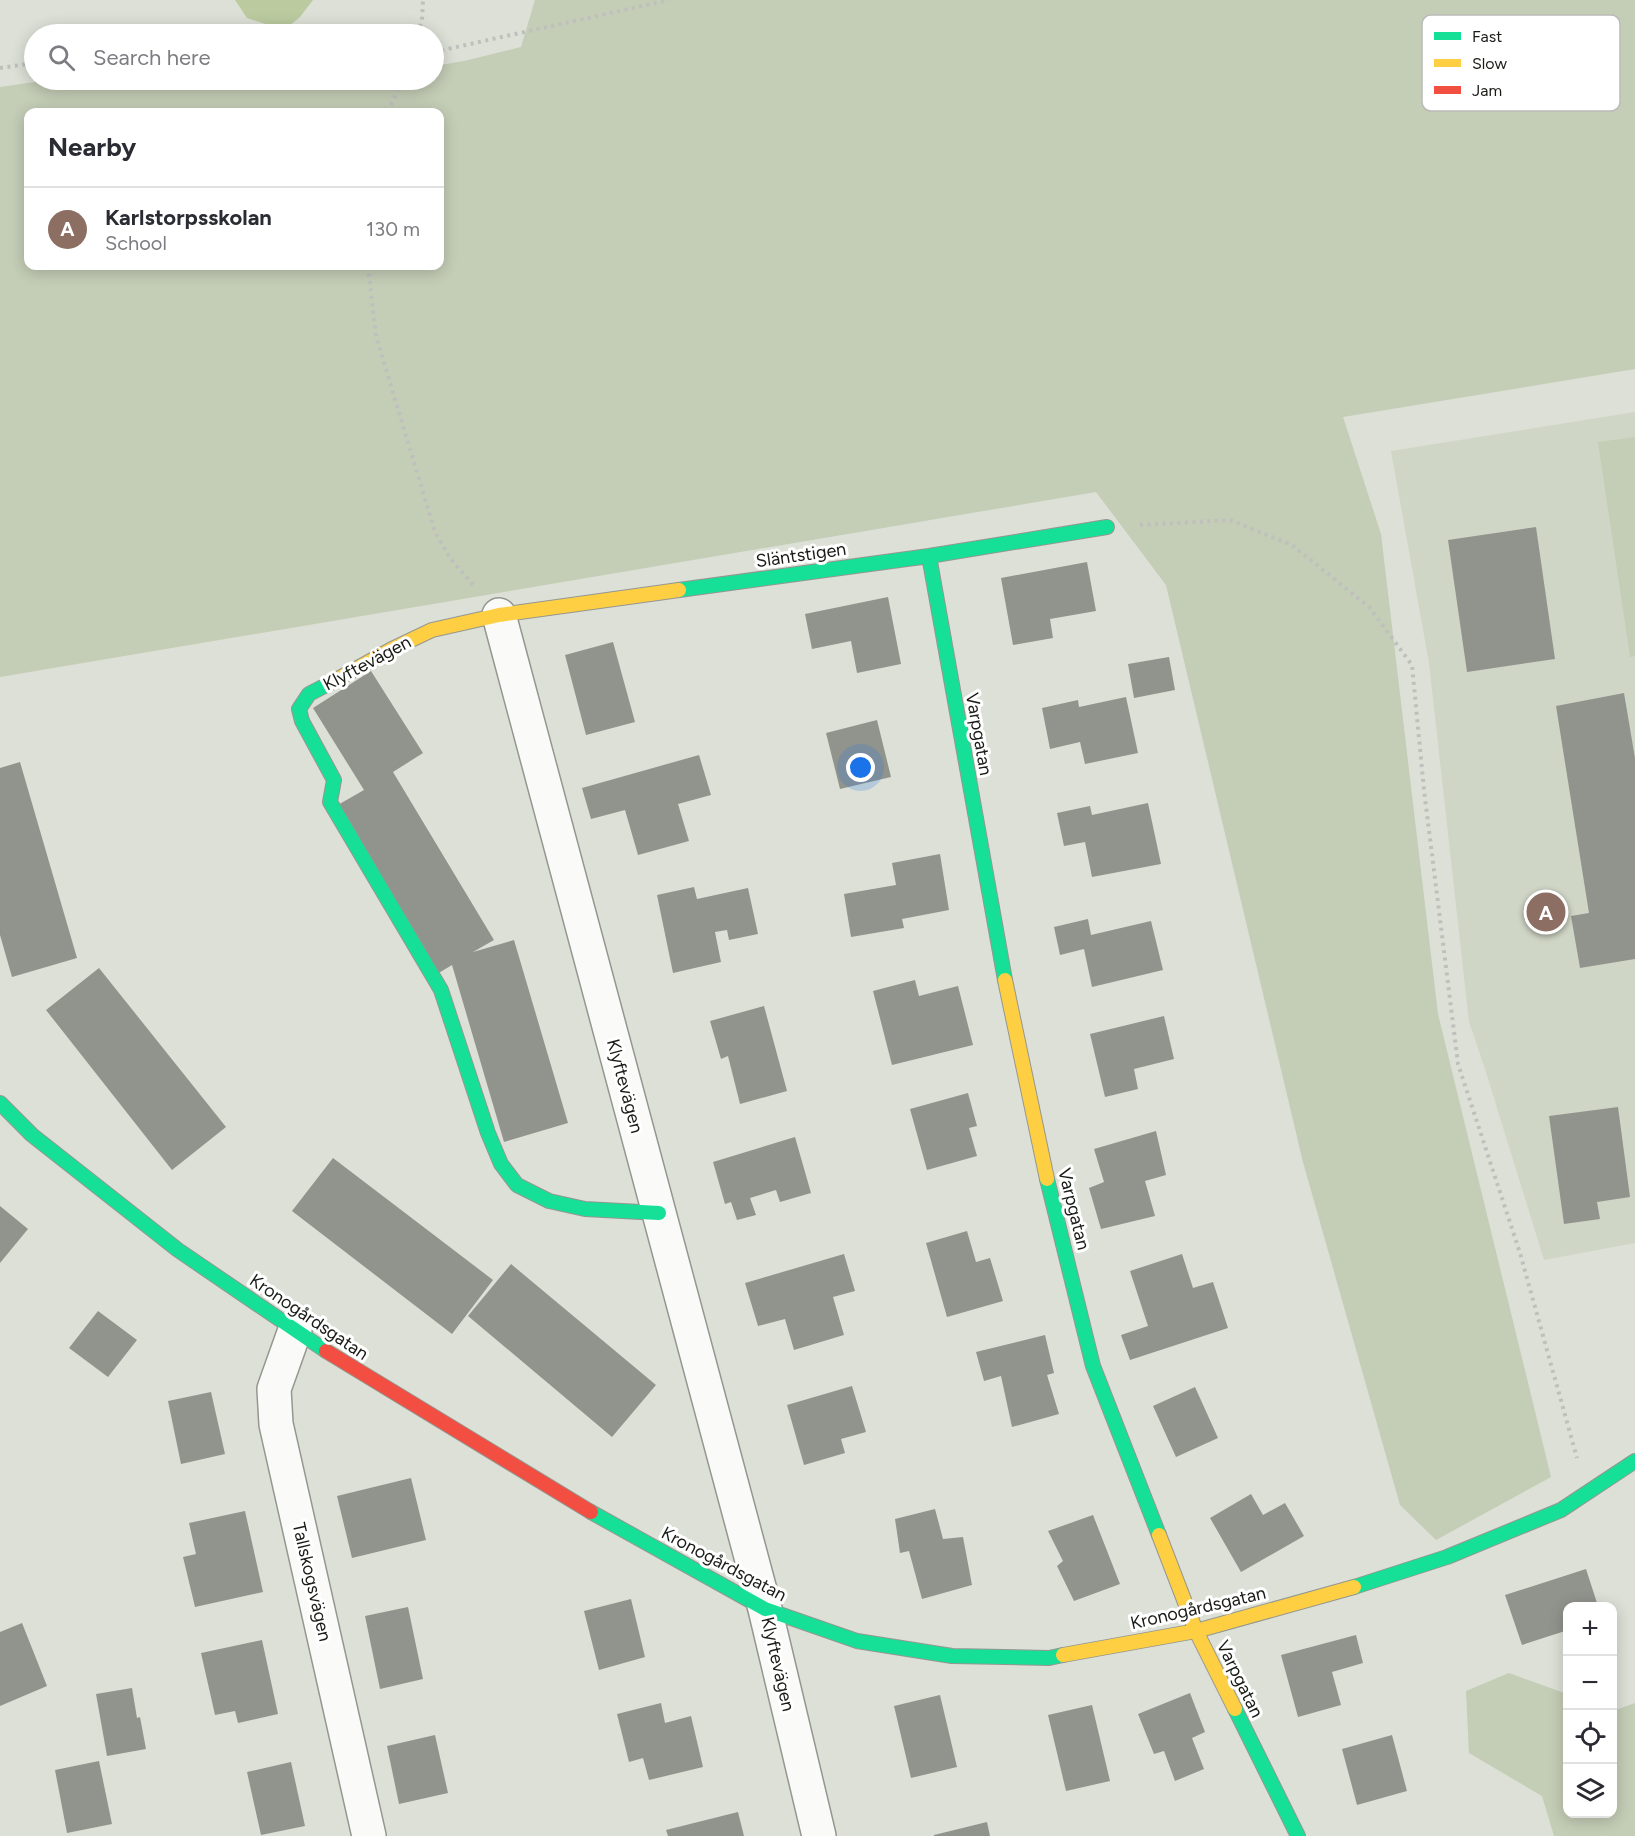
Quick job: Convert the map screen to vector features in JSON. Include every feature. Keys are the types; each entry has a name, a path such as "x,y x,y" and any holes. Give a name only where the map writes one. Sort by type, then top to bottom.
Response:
{"street":[{"name":"Släntstigen","path":"499,615 929,556 1107,527"},
{"name":"Varpgatan","path":"929,556 999,949 1044,1165 1094,1366 1196,1630 1298,1836"},
{"name":"Klyftevägen","path":"659,1214 585,1209 549,1201 517,1185 501,1164 488,1132 441,990 330,802 334,780 302,721 299,710 309,694 392,648 432,630 499,615 765,1609 819,1836"},
{"name":"Kronogårdsgatan","path":"0,1104 32,1135 178,1250 343,1363 576,1504 765,1609 857,1641 952,1656 1049,1658 1196,1630 1328,1595 1447,1557 1561,1510 1635,1461"},
{"name":"Tallskogsvägen","path":"295,1330 274,1389 276,1424 369,1836"}],"path":[{"path":"421,24 423,0"},
{"path":"444,50 669,0"},
{"path":"0,69 24,65"},
{"path":"390,108 398,90"},
{"path":"368,270 376,336 435,532 450,558 499,615"},
{"path":"1107,527 1230,520 1292,545 1369,606 1412,665 1424,790 1458,1064 1520,1253 1587,1493"}],"shaded area":[{"path":"235,0 313,0 291,24 266,24 247,18"},
{"path":"535,0 1635,0 1635,369 1343,417 1381,534 1438,1014 1551,1477 1436,1540 1400,1505 1303,1162 1166,585 1096,492 0,677 0,87 24,84 24,90 444,90 444,64 521,47"},
{"path":"1635,412 1635,1243 1544,1260 1469,1022 1429,663 1391,451"},
{"path":"1635,437 1635,656 1630,657 1598,442"},
{"path":"1509,1673 1563,1693 1563,1818 1617,1818 1617,1710 1635,1703 1635,1836 1554,1836 1542,1796 1469,1753 1466,1691"}],"building":[{"path":"1536,527 1555,659 1467,672 1448,540"},
{"path":"1087,562 1096,611 1050,619 1053,638 1013,645 1001,578"},
{"path":"888,597 901,664 857,673 851,641 812,649 805,614"},
{"path":"613,642 635,722 586,735 565,655"},
{"path":"1169,657 1175,690 1134,698 1128,664"},
{"path":"371,671 423,753 393,772 494,940 473,952 514,940 568,1123 504,1142 452,965 437,974 336,806 364,790 313,708"},
{"path":"1624,693 1635,758 1635,959 1580,968 1571,916 1589,913 1556,706"},
{"path":"1126,697 1138,753 1085,764 1080,742 1050,749 1042,708 1078,700 1079,707"},
{"path":"877,720 891,777 840,789 826,733"},
{"path":"699,755 711,795 678,804 689,841 638,855 625,810 591,819 582,788"},
{"path":"20,762 77,958 12,977 0,935 0,768"},
{"path":"1148,803 1161,864 1092,877 1085,842 1064,846 1057,813 1090,806 1092,815"},
{"path":"940,854 949,910 902,919 904,928 851,937 844,894 896,885 892,863"},
{"path":"694,887 697,899 748,888 758,934 729,940 727,930 715,932 721,962 673,973 657,895"},
{"path":"1088,919 1091,935 1151,921 1163,970 1092,987 1084,949 1060,955 1054,927"},
{"path":"99,968 226,1127 172,1170 46,1010"},
{"path":"915,980 919,996 958,986 973,1045 892,1065 873,991"},
{"path":"764,1006 787,1091 740,1104 728,1056 721,1059 710,1021"},
{"path":"1164,1016 1174,1059 1134,1069 1138,1089 1105,1097 1090,1034"},
{"path":"968,1093 977,1126 969,1128 977,1156 927,1170 910,1109"},
{"path":"1618,1107 1630,1197 1597,1202 1600,1219 1564,1224 1549,1116"},
{"path":"1156,1131 1166,1175 1145,1181 1155,1216 1101,1229 1089,1188 1104,1182 1094,1149"},
{"path":"795,1137 811,1193 780,1202 776,1190 750,1198 756,1215 737,1220 731,1202 725,1204 713,1162"},
{"path":"333,1158 493,1280 452,1334 292,1211"},
{"path":"0,1206 28,1229 0,1263"},
{"path":"967,1231 976,1262 990,1258 1003,1301 947,1317 926,1243"},
{"path":"844,1254 855,1291 833,1297 844,1335 794,1350 785,1319 758,1326 745,1283"},
{"path":"1182,1254 1193,1288 1213,1282 1228,1328 1130,1360 1121,1335 1148,1326 1130,1271"},
{"path":"511,1264 656,1385 612,1437 468,1316"},
{"path":"98,1311 137,1340 108,1377 69,1348"},
{"path":"1045,1335 1054,1373 1047,1375 1059,1414 1012,1427 1001,1376 984,1381 976,1352"},
{"path":"852,1386 866,1432 841,1439 845,1453 804,1465 787,1405"},
{"path":"1195,1387 1218,1438 1176,1457 1153,1406"},
{"path":"211,1392 225,1454 181,1464 168,1401"},
{"path":"411,1478 426,1540 352,1558 337,1496"},
{"path":"1251,1494 1263,1515 1285,1503 1304,1536 1241,1572 1210,1518"},
{"path":"935,1509 943,1539 963,1537 972,1585 922,1599 909,1551 900,1553 895,1519"},
{"path":"245,1511 263,1592 195,1607 183,1557 196,1554 189,1523"},
{"path":"1093,1515 1120,1584 1074,1601 1057,1566 1063,1561 1048,1531"},
{"path":"1586,1569 1597,1602 1563,1602 1563,1632 1522,1645 1505,1595"},
{"path":"631,1599 645,1657 599,1670 584,1611"},
{"path":"408,1607 423,1679 380,1689 365,1616"},
{"path":"22,1623 47,1686 0,1706 0,1632"},
{"path":"1356,1635 1363,1663 1332,1672 1341,1705 1298,1717 1281,1655"},
{"path":"262,1640 278,1714 238,1723 235,1711 215,1715 201,1653"},
{"path":"132,1688 137,1718 140,1717 146,1749 107,1756 96,1694"},
{"path":"1190,1693 1205,1732 1192,1738 1204,1769 1175,1781 1164,1751 1154,1754 1138,1714"},
{"path":"940,1695 957,1767 911,1778 894,1706"},
{"path":"661,1703 665,1723 691,1716 703,1767 649,1780 643,1758 629,1762 617,1714"},
{"path":"1092,1705 1110,1781 1066,1791 1048,1715"},
{"path":"435,1735 448,1793 399,1804 387,1746"},
{"path":"1392,1735 1407,1791 1357,1805 1342,1749"},
{"path":"99,1761 112,1824 67,1833 55,1770"},
{"path":"291,1762 305,1826 261,1835 247,1772"},
{"path":"738,1812 744,1836 668,1836 666,1830"},
{"path":"987,1822 990,1836 934,1836 934,1835"}],"traffic: fast":[{"path":"679,590 929,556 1107,527"},
{"path":"929,556 1005,980"},
{"path":"336,680 309,694 299,709 302,721 334,780 330,802 441,990 488,1133 501,1164 517,1185 549,1201 585,1209 659,1213"},
{"path":"0,1103 32,1135 178,1250 326,1351"},
{"path":"1047,1179 1093,1366 1159,1535"},
{"path":"1354,1587 1447,1557 1561,1510 1635,1461"},
{"path":"591,1512 765,1609 857,1641 952,1656 1049,1658 1063,1655"},
{"path":"1235,1709 1298,1836"}],"traffic: slow":[{"path":"336,680 432,630 499,615 679,590"},
{"path":"1005,980 1047,1179"},
{"path":"1159,1535 1196,1631 1235,1709"},
{"path":"1063,1655 1196,1631 1354,1587"}],"traffic: jam":[{"path":"326,1351 591,1512"}],"place":[{"name":"Karlstorpsskolan","path":"1546,912"}]}
